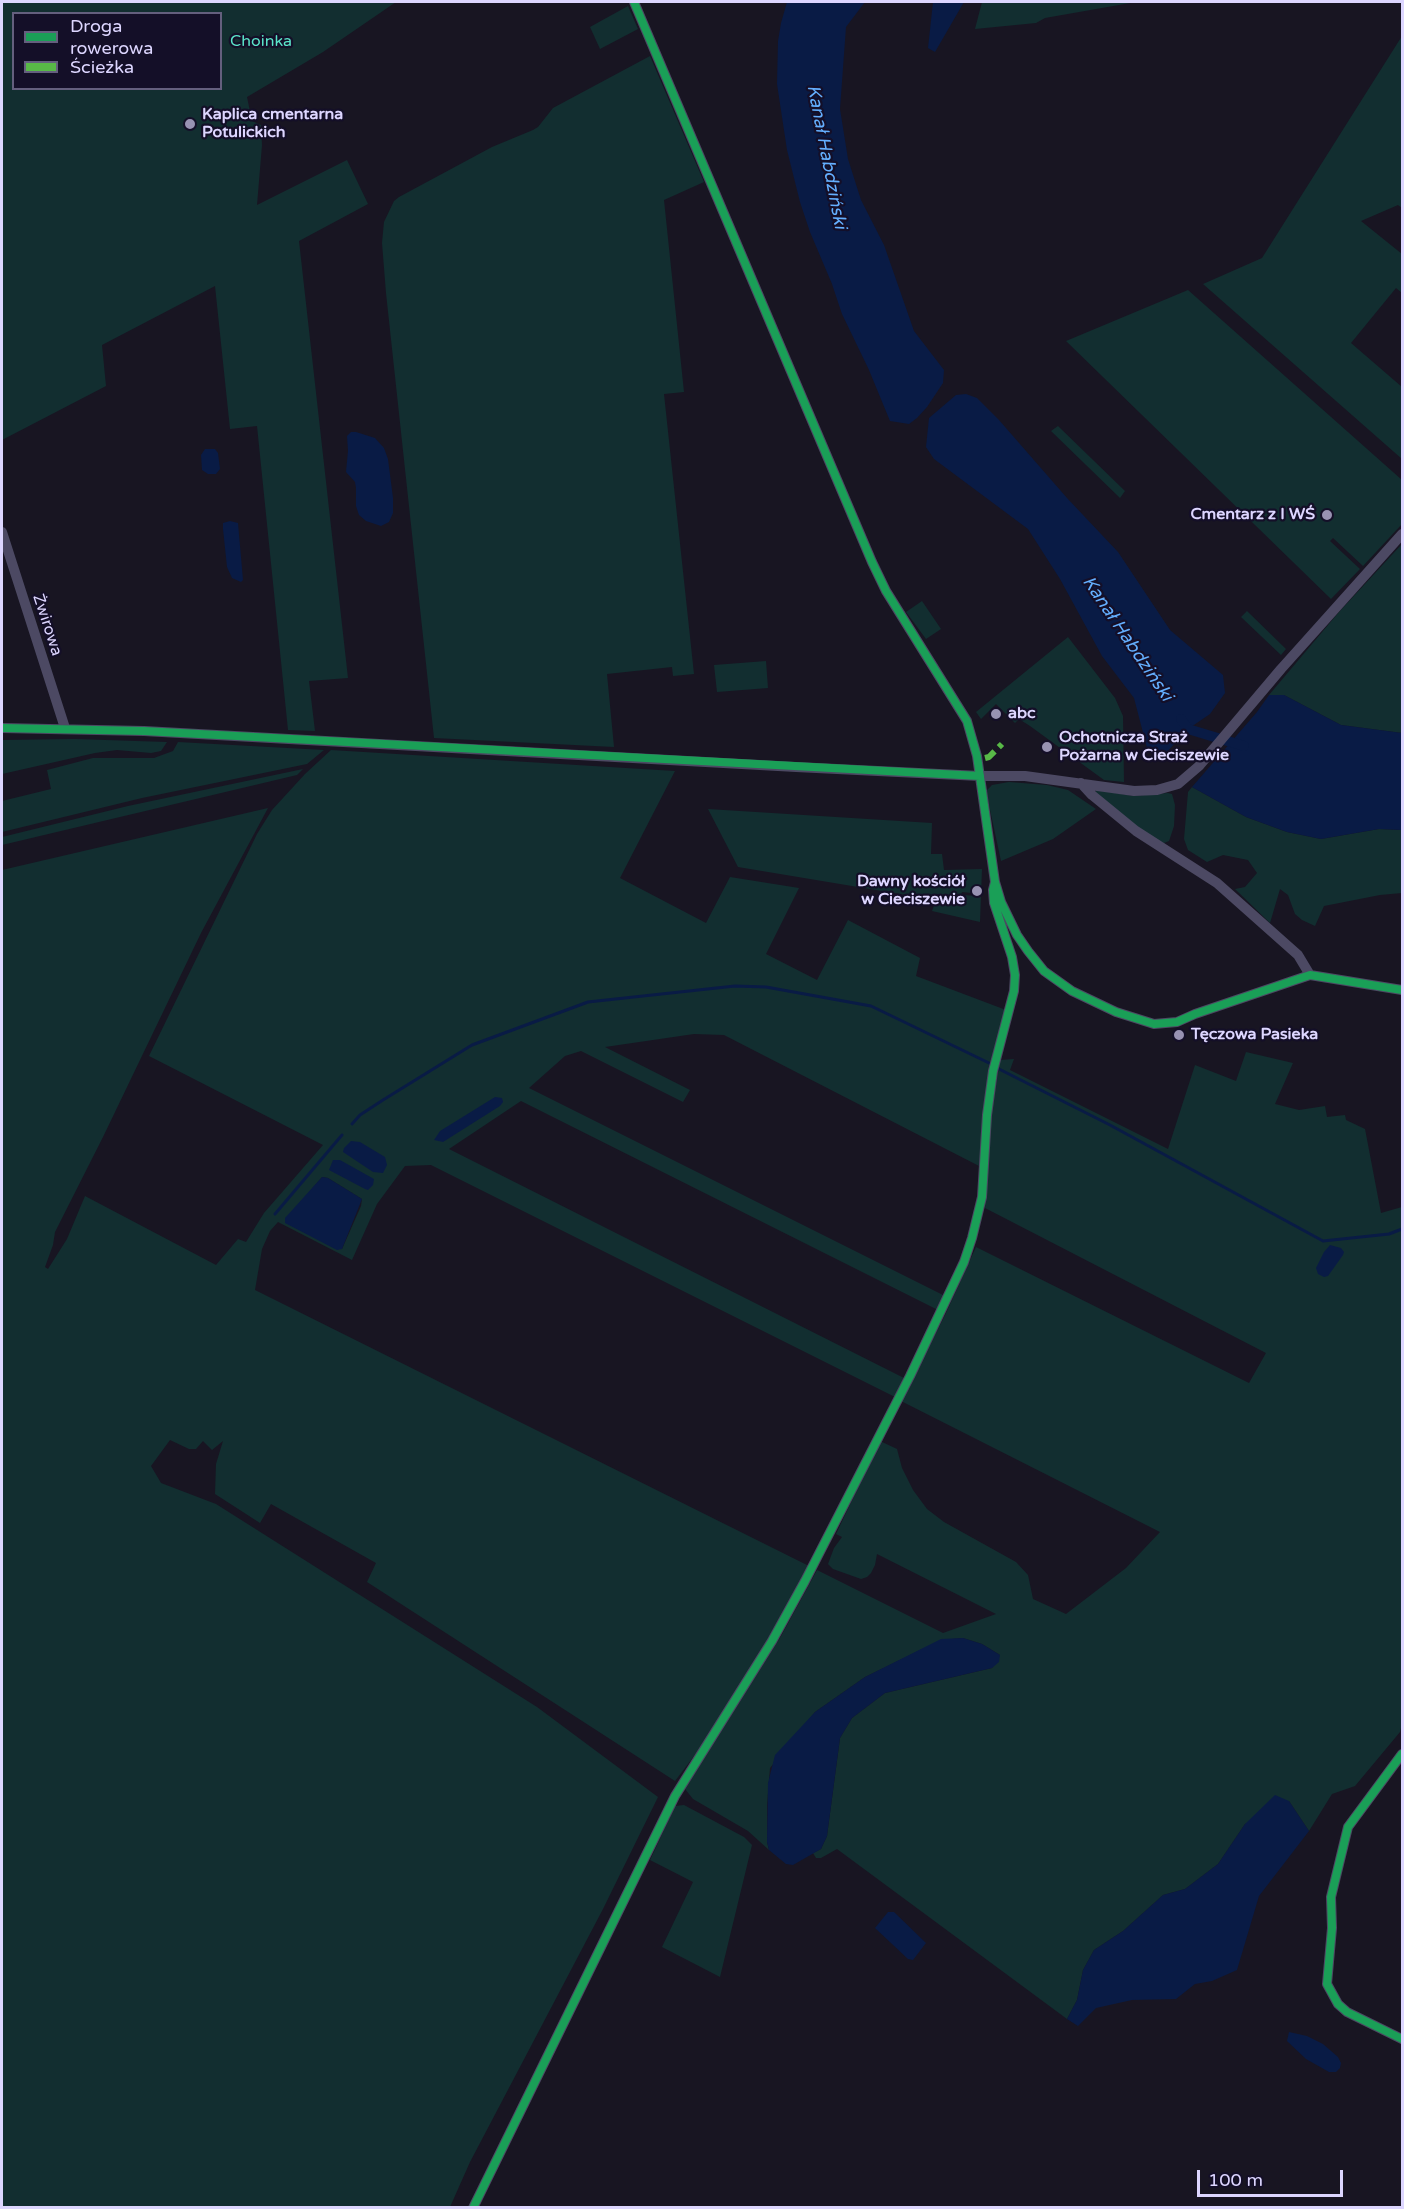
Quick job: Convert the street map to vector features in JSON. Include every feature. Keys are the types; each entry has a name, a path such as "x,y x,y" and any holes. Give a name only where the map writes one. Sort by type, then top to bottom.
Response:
{"street":[{"path":"634,2 872,562 891,599 967,721 975,746 995,882 1001,902 1017,935 1044,971 1067,988 1091,1001 1135,1020 1154,1024 1177,1022 1310,975 1402,990"},
{"name":"Żwirowa","path":"2,532 65,728"},
{"path":"2,728 144,731 980,776 1025,776 1134,791 1158,790 1178,784 1198,766 1402,534"},
{"path":"1081,783 1092,795 1136,831 1217,883 1299,955 1310,975"},
{"path":"474,2208 675,1796 772,1641 806,1581 910,1376 964,1262 982,1197 987,1114 993,1071 1014,991 1015,975 1012,957 994,903 995,882"},
{"path":"1402,1754 1348,1827 1330,1897 1332,1928 1327,1974 1329,1989 1338,2004 1365,2022 1402,2039"}],"green space":[{"name":"Choinka","path":"2,2 396,2 323,52 247,97 252,121 261,125 262,145 257,205 347,160 368,204 299,241 348,678 309,681 315,731 288,730 257,426 230,429 215,286 102,345 106,386 2,440"},
{"path":"982,2 1136,2 1045,18 1036,23 975,29"},
{"path":"628,6 638,29 600,49 590,27"},
{"path":"1402,36 1402,208 1398,205 1361,221 1402,254 1402,293 1396,288 1351,343 1402,387 1402,459 1203,284 1262,258"},
{"path":"650,56 704,182 664,200 684,392 664,394 694,674 673,676 672,667 607,674 614,747 434,738 386,293 382,243 384,222 394,201 399,197 492,147 533,130 553,108"},
{"path":"1188,290 1402,480 1402,524 1363,566 1333,538 1330,541 1360,569 1331,599 1066,341"},
{"path":"1058,426 1125,491 1120,498 1051,431"},
{"path":"1402,544 1402,733 1341,725 1284,695 1269,695 1339,612"},
{"path":"922,601 941,629 926,639 906,612"},
{"path":"1247,611 1286,649 1281,655 1241,617"},
{"path":"1068,637 1115,698 1123,716 1124,782 1104,780 1030,726 1019,719 1015,723 996,704 981,719 976,712"},
{"path":"766,661 768,688 717,692 714,665"},
{"path":"75,739 167,742 161,751 151,753 117,750 95,753 2,774 2,740"},
{"path":"178,742 324,750 307,764 142,798 2,832 2,801 51,789 47,770 93,758 154,758 173,751"},
{"path":"331,750 675,771 620,878 706,923 730,877 799,888 766,954 817,980 848,920 920,958 916,976 1006,1010 981,1167 724,1035 694,1034 605,1047 690,1090 683,1102 581,1051 565,1056 529,1088 945,1296 938,1310 521,1101 449,1149 904,1378 895,1397 431,1165 405,1166 377,1204 352,1260 278,1222 270,1231 262,1249 255,1290 809,1566 772,1633 701,1747 675,1781 367,1582 376,1563 271,1504 260,1523 215,1494 216,1464 223,1441 212,1450 203,1441 196,1449 189,1449 170,1440 151,1466 161,1483 216,1504 537,1707 658,1797 603,1909 470,2162 450,2207 2,2207 2,870 268,808 201,933 55,1232 45,1267 48,1269 67,1239 85,1196 216,1265 238,1239 246,1242 264,1213 323,1145 149,1056 257,834 272,810","holes":["322,1177 328,1178 362,1199 342,1249 285,1221"]},
{"path":"303,769 297,775 2,845 2,837 128,806"},
{"path":"1009,782 1047,785 1068,790 1096,809 1053,839 1001,861 986,791 992,785"},
{"path":"1192,787 1246,817 1287,832 1321,839 1379,829 1402,830 1402,893 1324,906 1315,926 1295,914 1288,895 1280,889 1270,923 1235,889 1245,887 1257,873 1248,860 1223,855 1207,862 1188,850 1184,839 1188,792"},
{"path":"1096,790 1134,796 1172,794 1175,805 1174,826 1169,841 1164,843 1152,838 1095,794"},
{"path":"708,809 932,823 931,854 942,854 944,870 982,869 981,894 962,892 961,895 981,896 980,922 932,911 936,900 738,867"},
{"path":"1246,1052 1293,1063 1275,1104 1299,1110 1325,1106 1327,1117 1345,1115 1346,1120 1365,1129 1381,1213 1402,1207 1402,1724 1400,1732 1355,1786 1332,1794 1309,1831 1289,1801 1245,1824 1218,1864 1185,1889 1163,1895 1123,1931 1094,1950 1083,1970 1077,2000 1067,2019 837,1849 821,1858 816,1858 813,1853 821,1849 827,1836 840,1738 852,1718 885,1693 992,1668 1000,1655 982,1644 963,1638 941,1640 865,1677 815,1712 770,1768 767,1806 769,1850 748,1831 693,1799 685,1789 781,1636 817,1570 943,1633 996,1614 877,1554 871,1573 861,1579 833,1569 828,1564 834,1548 842,1537 836,1534 880,1441 897,1449 902,1468 913,1490 927,1509 944,1522 1016,1562 1028,1575 1033,1599 1066,1614 1126,1568 1160,1532 901,1401 945,1315 976,1247 1249,1383 1266,1353 985,1208 989,1127 1000,1060 1014,1059 1010,1070 1168,1149 1195,1065 1236,1081"},
{"path":"684,1805 744,1837 752,1845 720,1977 662,1947 693,1882 650,1860 675,1806"}],"water":[{"path":"787,2 865,2 846,27 840,109 848,159 861,200 884,245 914,331 944,370 943,383 927,407 909,424 890,421 842,314 800,202 787,150 777,84 778,41"},
{"path":"933,2 964,2 935,52 928,48"},
{"path":"966,394 977,398 999,420 1118,552 1170,630 1223,675 1225,693 1210,714 1188,729 1166,753 1147,748 1134,698 1102,656 1060,579 1028,529 934,459 926,447 929,418 956,395"},
{"path":"351,432 375,438 384,448 388,459 393,513 389,522 381,526 366,521 359,515 356,506 355,482 346,472 347,436"},
{"path":"205,449 215,449 218,453 220,469 216,474 208,474 202,470 201,455"},
{"path":"230,521 238,523 243,580 241,582 232,578 227,567 223,523"},
{"path":"1269,695 1284,695 1341,725 1402,733 1402,830 1379,829 1321,839 1287,832 1246,817 1192,787"},
{"path":"495,1097 502,1098 503,1102 500,1106 443,1142 434,1140 440,1131"},
{"path":"351,1141 360,1142 385,1157 387,1165 383,1173 373,1172 343,1152"},
{"path":"333,1160 340,1160 374,1179 373,1185 368,1190 365,1189 329,1170"},
{"path":"322,1177 328,1178 362,1199 342,1249 337,1250 285,1223 285,1218"},
{"path":"1330,1245 1341,1248 1344,1252 1328,1276 1324,1277 1318,1274 1316,1268"},
{"path":"963,1638 982,1644 1000,1655 999,1662 992,1668 885,1693 852,1718 840,1738 827,1836 821,1849 793,1865 786,1864 769,1850 767,1842 768,1783 775,1755 815,1712 865,1677 941,1639"},
{"path":"1275,1795 1289,1801 1309,1831 1259,1896 1237,1970 1212,1981 1195,1984 1176,1999 1132,2000 1096,2008 1078,2026 1067,2019 1077,2000 1083,1970 1094,1950 1123,1931 1163,1895 1185,1889 1218,1864 1245,1824"},
{"path":"888,1912 894,1912 926,1943 913,1960 908,1959 875,1928"},
{"path":"1289,2032 1307,2036 1323,2044 1338,2057 1341,2063 1340,2068 1336,2072 1329,2072 1306,2059 1287,2041"}],"waterway":[{"name":"Kanał Habdziński","path":"1181,719 1188,729 1244,746"},
{"path":"352,1124 360,1115 472,1045 588,1002 735,986 766,987 871,1006 989,1063"},
{"path":"999,1069 1110,1125 1323,1241 1389,1234 1402,1229"},
{"path":"275,1214 342,1135"}],"marked path":[{"path":"985,758 1002,744"}],"cycle path":[{"path":"634,2 872,562 886,591 967,721 977,756 995,882 1001,902 1017,935 1028,951 1044,971 1072,991 1116,1012 1154,1024 1177,1022 1310,975 1402,990"},
{"path":"2,728 144,731 980,776"},
{"path":"473,2208 675,1796 772,1641 805,1581 910,1376 964,1262 982,1197 987,1115 993,1071 1014,991 1015,975 1012,957 994,903 995,882"},
{"path":"1402,1754 1348,1827 1331,1897 1332,1928 1327,1984 1338,2004 1347,2012 1402,2039"}],"place":[{"name":"Kaplica cmentarna Potulickich","path":"190,124"},
{"name":"Cmentarz z I WŚ","path":"1327,515"},
{"name":"abc","path":"996,714"},
{"name":"Ochotnicza Straż Pożarna w Cieciszewie","path":"1047,747"},
{"name":"Dawny kościół w Cieciszewie","path":"977,891"},
{"name":"Tęczowa Pasieka","path":"1179,1035"}]}
